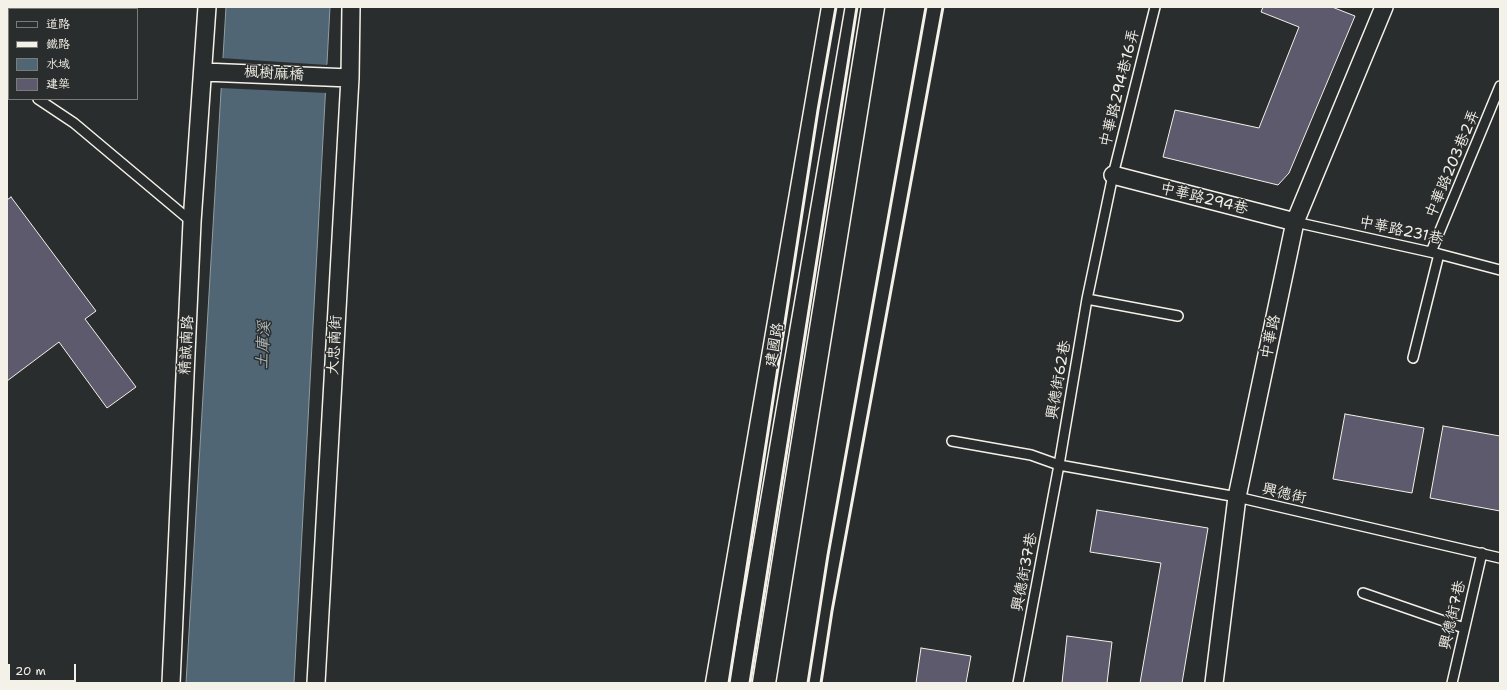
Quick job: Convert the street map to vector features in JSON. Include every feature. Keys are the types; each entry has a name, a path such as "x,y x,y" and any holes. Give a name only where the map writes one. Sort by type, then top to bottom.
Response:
{"main road":[{"name":"建國路","path":"717,683 833,7"},
{"path":"764,683 873,7"}],"street":[{"name":"精誠南路","path":"171,683 192,222 210,72 207,7"},
{"name":"大忠南街","path":"316,683 350,78 351,7"},
{"name":"中華路","path":"1214,683 1237,497 1295,222 1384,7"},
{"name":"楓樹麻橋","path":"210,72 350,78"},
{"name":"中華路294巷","path":"1113,175 1295,222"}],"lane":[{"name":"中華路294巷16弄","path":"1087,299 1113,175 1155,7"},
{"name":"中華路203巷2弄","path":"1413,358 1435,253 1500,86"},
{"path":"40,100 74,123 192,222"},
{"name":"中華路231巷","path":"1295,222 1435,253 1500,270"},
{"path":"1087,299 1178,316"},
{"name":"興德街62巷","path":"1059,465 1087,299"},
{"name":"興德街","path":"952,441 1031,455 1059,465 1237,497 1500,558"},
{"name":"興德街37巷","path":"1018,683 1059,465"},
{"name":"興德街7巷","path":"1452,683 1482,553"},
{"path":"1363,593 1464,628"}],"water":[{"name":"土庫溪","path":"226,7 330,7 294,683 186,683"}],"pier":[{"path":"221,58 327,65 329,62 327,93 220,88"}],"building":[{"path":"1263,7 1332,7 1355,16 1289,173 1278,185 1163,157 1175,110 1259,128 1299,27 1261,12"},
{"path":"11,197 96,311 85,319 136,387 107,408 59,342 7,381 7,200"},
{"path":"1345,414 1424,428 1412,493 1333,479"},
{"path":"1443,426 1500,436 1500,511 1430,498"},
{"path":"1097,510 1208,528 1182,683 1140,683 1161,563 1090,552"},
{"path":"1067,636 1112,642 1107,683 1062,683"},
{"path":"921,648 971,656 966,683 916,683"}],"railway":[{"path":"729,683 818,110 836,7"},
{"path":"750,683 857,7"},
{"path":"808,683 828,555 926,7"},
{"path":"821,683 832,611 943,7"}]}
